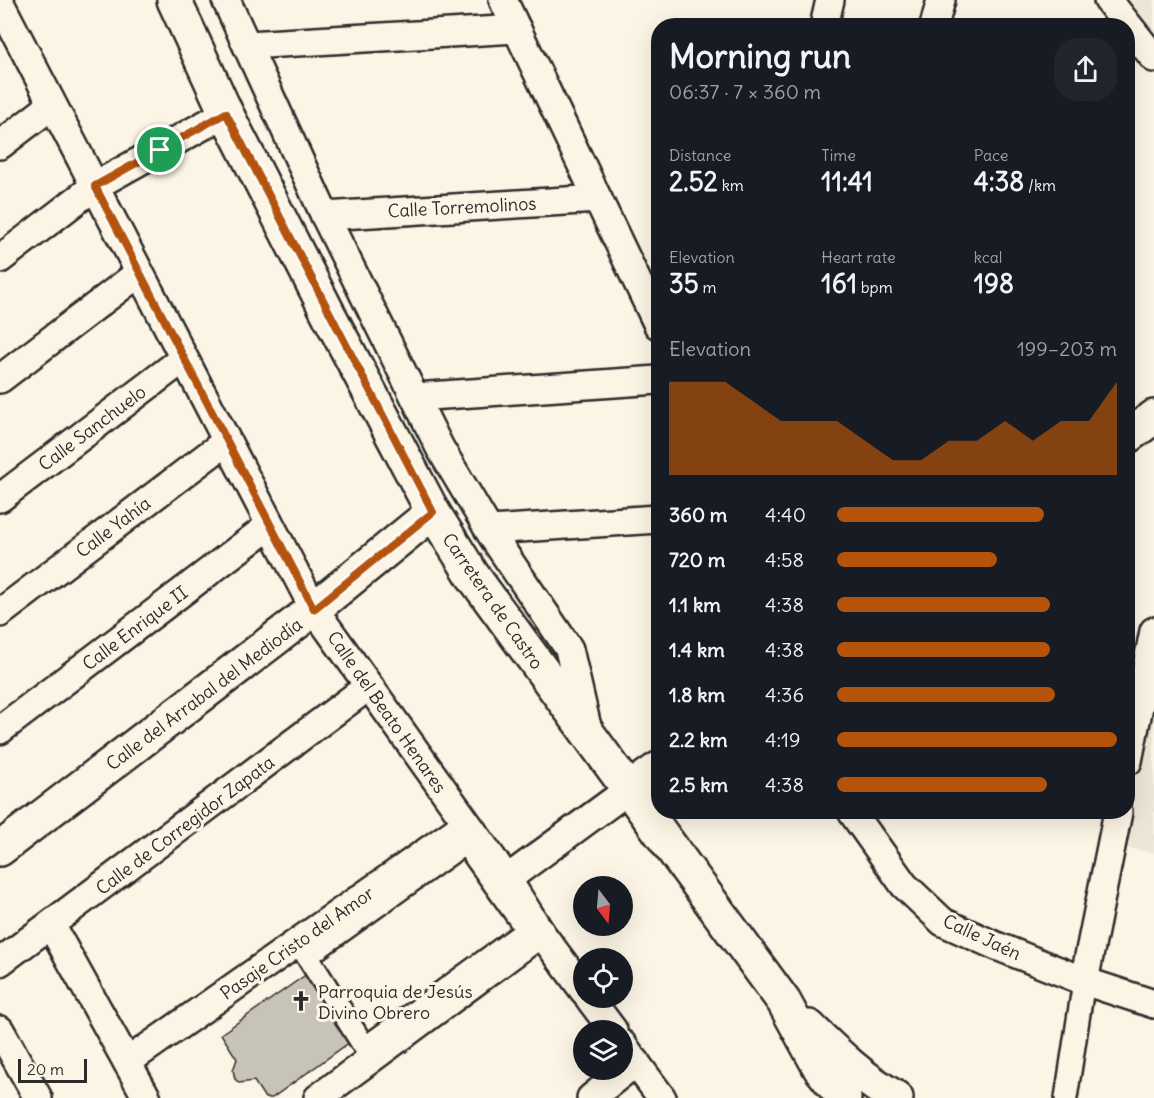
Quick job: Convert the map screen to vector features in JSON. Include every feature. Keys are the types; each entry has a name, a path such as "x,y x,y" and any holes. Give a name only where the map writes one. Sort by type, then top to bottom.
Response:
{"main road":[{"name":"Carretera de Castro","path":"174,0 226,113 433,512 473,576 784,1002 820,1068 844,1098"},
{"path":"1135,431 1154,417"},
{"name":"Calle del Arrabal del Mediodía","path":"0,849 314,609 433,512"},
{"path":"628,790 651,775"},
{"path":"784,1002 835,1053 879,1088 896,1098"}],"street":[{"path":"226,0 325,216 440,448 489,530 569,649 590,738"},
{"path":"503,0 651,310"},
{"path":"826,18 830,0"},
{"path":"936,18 941,0"},
{"path":"1108,0 1123,18"},
{"name":"Calle del Beato Henares","path":"3,18 95,186 269,526 314,609 507,879 541,933 573,976"},
{"path":"247,45 517,29"},
{"path":"1135,33 1154,57"},
{"path":"0,145 52,105"},
{"path":"0,259 95,186 226,113"},
{"name":"Calle Torremolinos","path":"325,216 598,199"},
{"path":"0,379 139,273"},
{"name":"Calle Sanchuelo","path":"0,498 183,359"},
{"path":"415,397 651,381"},
{"name":"Calle Yahía","path":"0,613 227,441"},
{"path":"489,530 651,519"},
{"name":"Calle Enrique II","path":"0,730 269,526"},
{"path":"1135,726 1154,631"},
{"name":"Calle de Corregidor Zapata","path":"0,962 369,686"},
{"path":"507,879 628,790"},
{"name":"Calle Jaén","path":"857,819 904,885 943,922 993,945 1084,981 1154,1004"},
{"path":"1066,1098 1084,981 1117,819"},
{"name":"Pasaje Cristo del Amor","path":"127,1062 466,824"},
{"path":"465,843 527,930 365,1048 307,956 465,843"},
{"path":"51,925 147,1098"},
{"path":"318,1098 541,933"},
{"path":"0,1030 38,1098"},
{"path":"633,1058 662,1098"},
{"path":"591,1098 606,1080"}],"shaded area":[{"path":"1124,0 1154,0 1154,37"},
{"path":"1154,657 1154,853 1117,846 1126,819 1135,819 1135,753"}],"building":[{"name":"Parroquia de Jesús Divino Obrero","path":"314,969 357,1037 272,1098 265,1098 254,1081 239,1083 235,1079 233,1070 237,1059 221,1034"}],"place":[{"name":"Parroquia de Jesús Divino Obrero","path":"301,1001"}],"route":[{"path":"226,113 433,512 314,609 269,526 95,186 160,150 226,113"}]}
